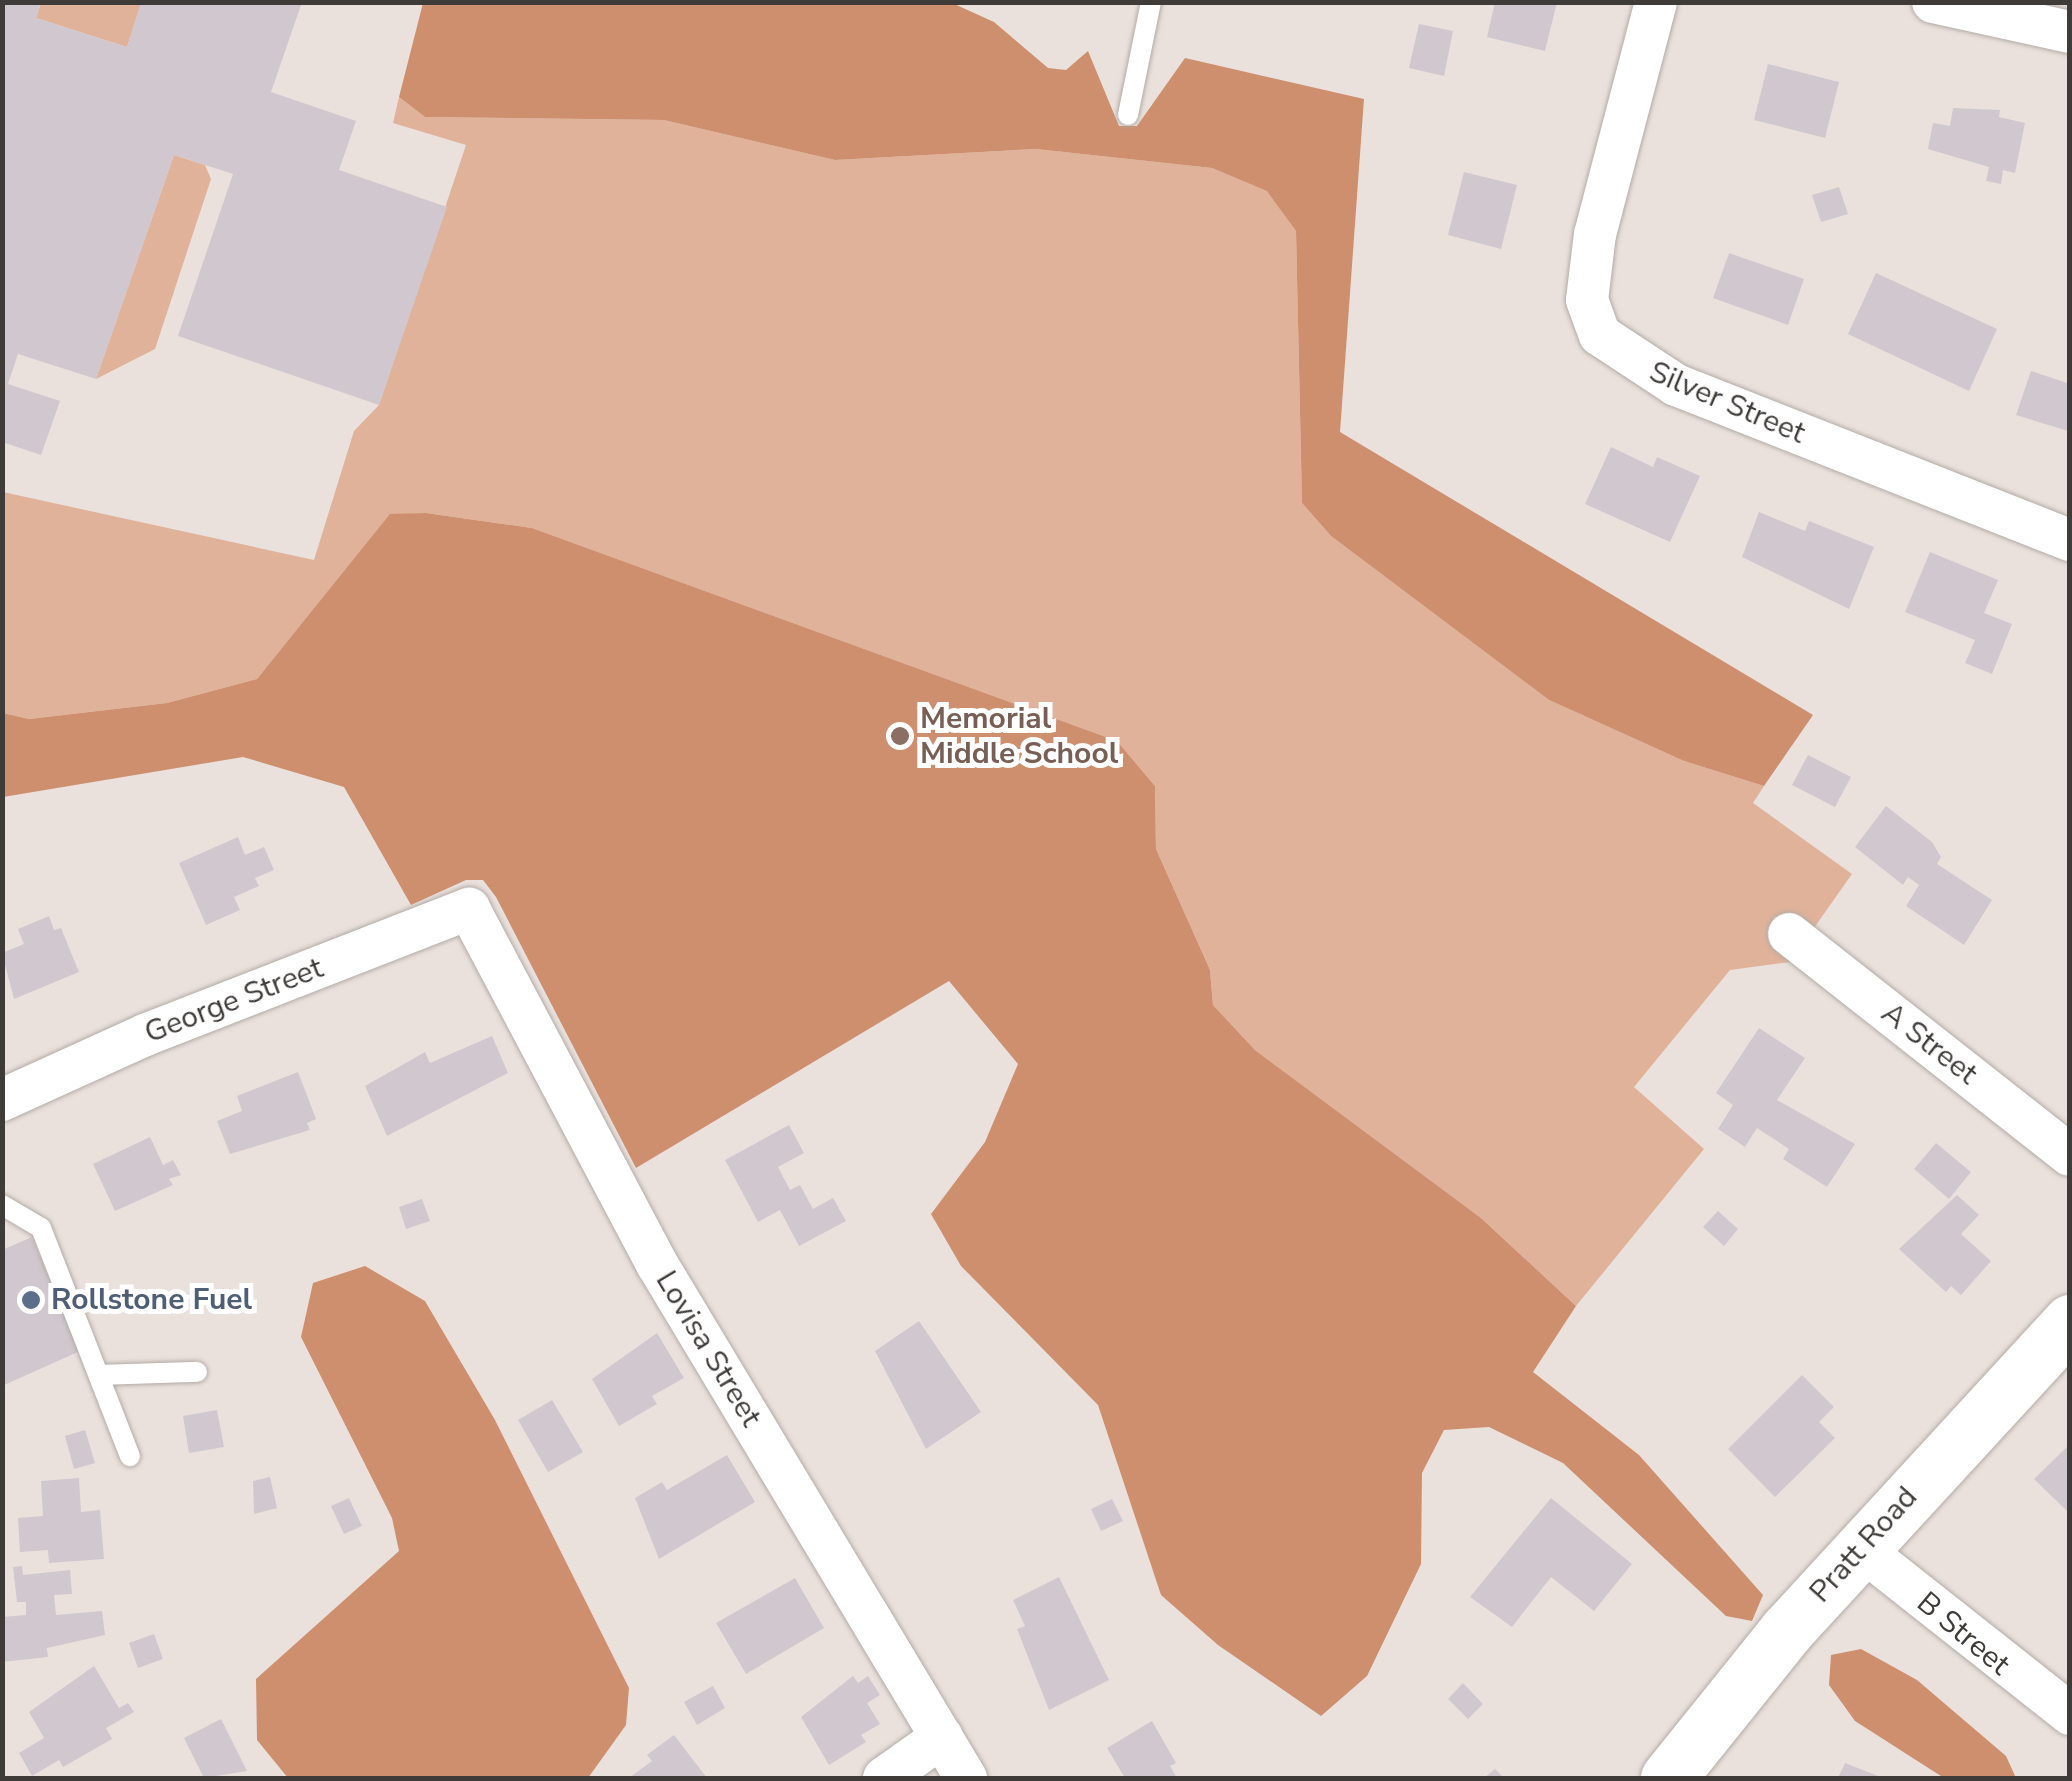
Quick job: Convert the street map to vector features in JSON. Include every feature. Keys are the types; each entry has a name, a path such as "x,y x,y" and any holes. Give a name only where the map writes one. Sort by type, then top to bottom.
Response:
{"street":[{"name":"Silver Street","path":"1656,2 1594,234 1587,300 1600,335 1676,385 2070,540"},
{"path":"1933,2 2070,32"},
{"name":"George Street","path":"2,1100 144,1035 468,909"},
{"name":"Lovisa Street","path":"468,909 657,1264 966,1778"},
{"name":"A Street","path":"1789,934 2070,1155"},
{"name":"Pratt Road","path":"1668,1778 1860,1548 2070,1322"},
{"name":"B Street","path":"1860,1548 2070,1714"},
{"path":"884,1778 942,1737"}],"lane":[{"path":"1128,115 1151,2"},
{"path":"2,1205 41,1228 130,1456"},
{"path":"98,1375 197,1372"}],"shaded area":[{"path":"41,3 141,3 127,47 36,18"},
{"path":"423,3 952,3 994,22 1048,68 1066,70 1088,51 1119,126 1137,126 1185,58 1364,99 1340,432 1813,715 1764,786 1684,761 1549,700 1331,536 1302,503 1296,231 1267,191 1212,168 1036,149 835,160 664,120 425,117 399,97"},
{"path":"399,97 425,117 664,120 835,160 1036,149 1212,168 1268,191 1296,231 1302,503 1331,536 1549,700 1684,761 1764,786 1753,803 1852,874 1790,962 1730,970 1634,1087 1704,1149 1576,1306 1481,1218 1255,1050 1213,1005 1210,970 1156,849 1155,786 1117,741 532,528 426,513 390,515 257,679 167,703 29,719 3,713 3,492 314,560 354,431 379,405 466,145 393,123"},
{"path":"174,155 205,165 211,179 155,349 96,379"},
{"path":"426,513 532,528 1117,741 1155,786 1156,849 1210,970 1213,1005 1255,1050 1481,1218 1576,1306 1533,1372 1639,1455 1763,1595 1752,1621 1726,1616 1563,1463 1489,1427 1444,1430 1422,1473 1421,1564 1367,1676 1321,1716 1218,1645 1161,1595 1098,1405 961,1266 931,1214 985,1142 1018,1064 949,981 636,1168 496,897 483,880 466,880 411,905 344,787 243,757 3,797 3,713 29,719 167,703 257,679 390,514"},
{"path":"365,1266 425,1301 495,1420 629,1688 626,1725 588,1778 288,1778 257,1740 256,1679 399,1551 392,1518 301,1337 313,1283"},
{"path":"1861,1649 1917,1680 2006,1756 2016,1778 1944,1778 1855,1721 1829,1685 1831,1655"}],"building":[{"path":"2,2 41,2 36,18 127,47 141,2 302,2 271,92 356,121 339,170 447,207 379,405 178,336 233,174 174,155 96,379 18,354 8,384 60,401 41,455 2,442"},
{"path":"1495,2 1557,2 1545,51 1487,37"},
{"path":"1419,24 1453,31 1444,76 1409,68"},
{"path":"1768,64 1839,82 1825,138 1754,120"},
{"path":"1953,108 2000,110 1999,117 2025,123 2015,173 2003,170 2001,184 1986,181 1989,167 1928,149 1933,123 1950,126"},
{"path":"1464,172 1517,185 1501,249 1448,235"},
{"path":"1839,187 1848,214 1821,222 1812,195"},
{"path":"1729,253 1804,279 1788,325 1713,298"},
{"path":"1876,273 1997,329 1969,391 1848,334"},
{"path":"2031,371 2070,384 2068,431 2016,415"},
{"path":"1611,447 1653,467 1657,457 1700,476 1670,542 1585,504"},
{"path":"1759,512 1805,531 1809,521 1874,547 1849,609 1742,557"},
{"path":"1930,552 1998,580 1984,613 2012,624 1992,674 1965,663 1975,640 1905,612"},
{"path":"1808,755 1851,777 1835,807 1792,785"},
{"path":"1886,806 1932,842 1941,857 1937,864 1992,900 1964,945 1906,906 1919,885 1908,877 1903,885 1855,847"},
{"path":"238,837 245,855 264,847 274,870 255,878 259,886 234,897 240,910 206,925 179,863"},
{"path":"49,916 54,930 61,928 79,972 14,999 2,953 24,944 18,929"},
{"path":"1759,1028 1805,1058 1777,1100 1855,1144 1827,1187 1783,1159 1789,1149 1757,1128 1745,1147 1718,1129 1733,1105 1716,1093"},
{"path":"492,1036 508,1073 387,1136 365,1086 425,1052 430,1063"},
{"path":"298,1072 316,1119 307,1123 310,1130 230,1154 217,1121 242,1111 237,1096"},
{"path":"789,1125 804,1153 778,1167 790,1190 800,1185 813,1209 833,1198 846,1221 799,1246 780,1210 758,1222 725,1160"},
{"path":"150,1137 163,1165 173,1160 181,1175 169,1179 173,1185 115,1211 93,1164"},
{"path":"1936,1143 1971,1172 1949,1199 1914,1169"},
{"path":"1957,1195 1979,1215 1961,1234 1991,1261 1961,1295 1951,1286 1946,1292 1899,1249"},
{"path":"422,1199 430,1221 406,1229 399,1207"},
{"path":"1718,1211 1738,1229 1724,1246 1703,1227"},
{"name":"Rollstone Fuel","path":"32,1237 80,1351 2,1386 2,1250"},
{"path":"919,1321 981,1412 926,1449 875,1351"},
{"path":"657,1333 684,1378 652,1396 657,1404 619,1426 592,1379"},
{"path":"1802,1375 1834,1407 1819,1422 1835,1438 1775,1497 1728,1449"},
{"path":"552,1400 583,1452 548,1472 518,1420"},
{"path":"217,1410 224,1447 189,1453 183,1416"},
{"path":"85,1430 95,1463 74,1469 65,1436"},
{"path":"2070,1444 2070,1514 2034,1479"},
{"path":"727,1455 755,1502 659,1559 635,1498 662,1482 667,1490"},
{"path":"270,1477 277,1508 254,1514 253,1481"},
{"path":"79,1478 81,1512 100,1510 104,1559 49,1563 48,1550 20,1552 18,1518 43,1516 41,1481"},
{"path":"349,1498 362,1526 344,1534 331,1506"},
{"path":"1551,1498 1632,1564 1594,1611 1551,1577 1512,1627 1470,1597"},
{"path":"1112,1499 1123,1521 1101,1531 1091,1509"},
{"path":"22,1566 23,1575 70,1570 72,1594 54,1595 56,1615 102,1611 105,1635 47,1648 48,1657 2,1662 2,1617 26,1615 26,1602 17,1602 13,1567"},
{"path":"1059,1577 1109,1680 1049,1710 1017,1629 1025,1626 1013,1600"},
{"path":"795,1578 824,1628 746,1674 716,1623"},
{"path":"154,1634 163,1659 138,1668 129,1643"},
{"path":"94,1666 119,1708 128,1703 134,1712 106,1728 112,1739 63,1767 59,1760 32,1776 19,1753 44,1738 29,1712"},
{"path":"853,1676 858,1683 868,1676 880,1695 867,1703 880,1724 861,1735 866,1742 829,1765 801,1717"},
{"path":"1463,1683 1483,1704 1468,1719 1448,1699"},
{"path":"713,1686 725,1708 697,1725 684,1702"},
{"path":"221,1719 247,1771 204,1778 184,1738"},
{"path":"1152,1721 1176,1763 1170,1766 1177,1778 1125,1778 1107,1748"},
{"path":"674,1735 707,1778 629,1778 652,1761 647,1755"},
{"path":"1845,1763 1883,1778 1838,1778"},
{"path":"1495,1769 1504,1778 1484,1778"}],"place":[{"name":"Memorial Middle School","path":"900,736"},
{"name":"Rollstone Fuel","path":"31,1300"}]}
